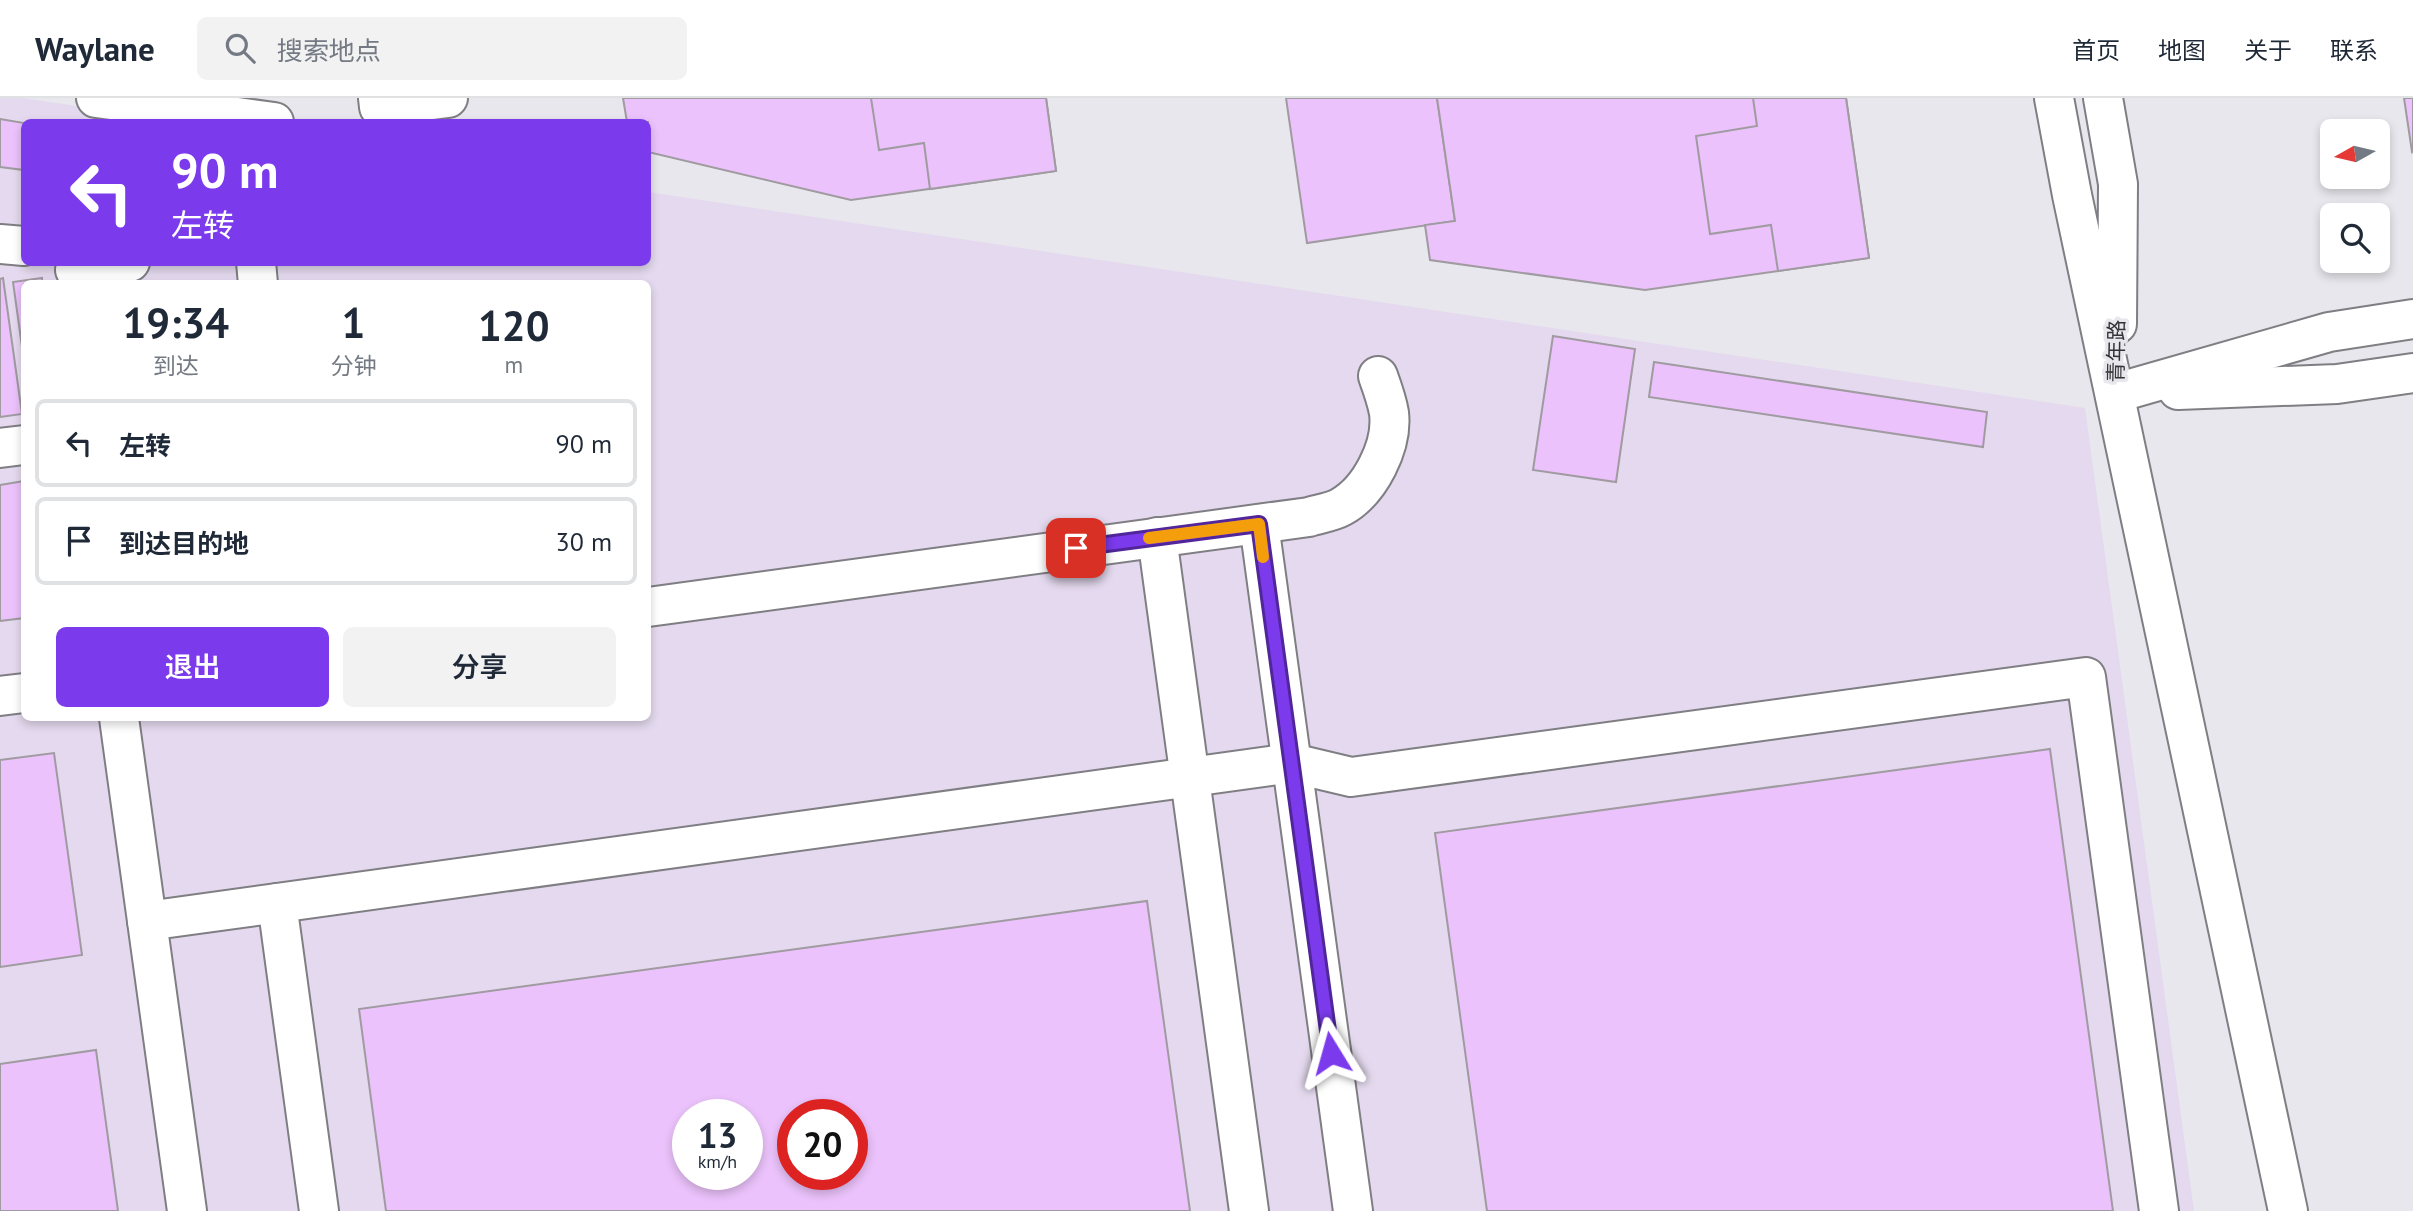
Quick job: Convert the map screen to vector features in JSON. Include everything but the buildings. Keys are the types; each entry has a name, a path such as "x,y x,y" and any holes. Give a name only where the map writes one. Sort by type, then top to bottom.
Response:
{"street":[{"path":"96,98 252,119"},
{"path":"372,109 448,98"},
{"name":"青年路","path":"2054,98 2072,195 2116,393"},
{"name":"青年路","path":"2103,98 2118,184 2116,393"},
{"path":"0,244 21,246"},
{"path":"75,272 108,266"},
{"path":"2116,393 2329,331 2413,319"},
{"path":"2116,393 2337,384 2413,373"},
{"path":"651,607 1309,517 1340,508 1358,494 1377,467 1388,436 1389,412 1378,376"},
{"path":"2116,393 2288,1211"},
{"path":"0,449 21,446"},
{"path":"1259,524 1353,1211"},
{"path":"1157,537 1249,1211"},
{"path":"147,921 1292,764 1351,777 2086,677 2159,1211"},
{"path":"0,696 21,693"},
{"path":"119,721 187,1211"},
{"path":"277,903 319,1211"}],"shaded area":[{"path":"0,98 22,98 165,119 21,119 21,266 651,266 651,192 2085,408 2194,1211 0,1211"}],"slow traffic":[{"path":"1149,538 1259,524 1263,557"}],"route":[{"path":"1076,548 1259,524 1331,1053"}]}
